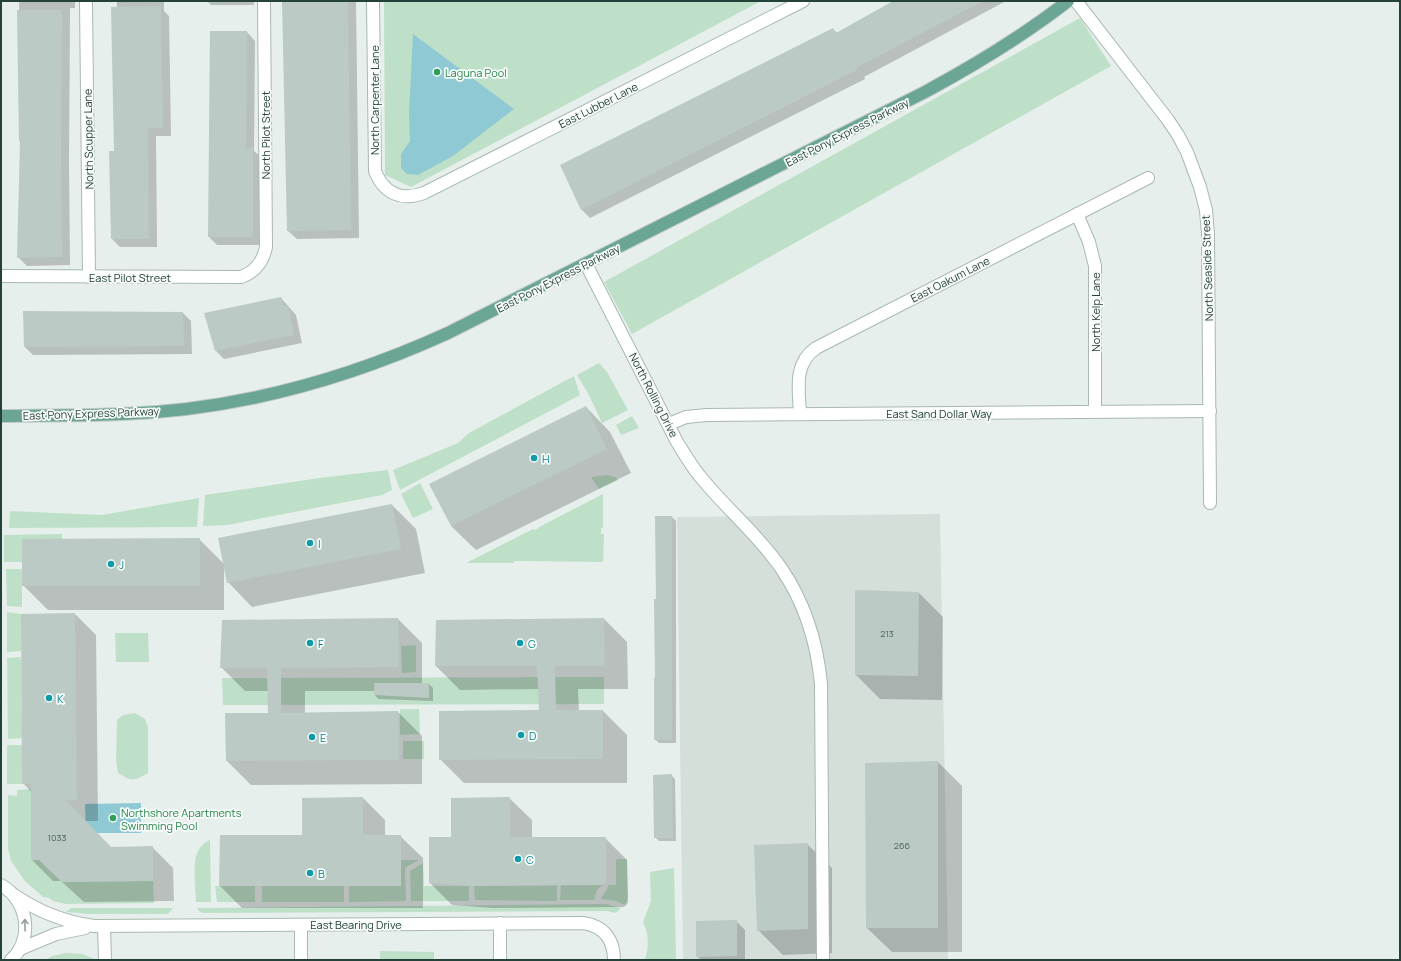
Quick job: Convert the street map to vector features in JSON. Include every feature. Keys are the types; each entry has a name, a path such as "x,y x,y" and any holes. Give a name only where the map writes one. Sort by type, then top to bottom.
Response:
{"main road":[{"name":"East Pony Express Parkway","path":"1,416 115,414 151,412 222,404 298,388 374,364 412,350 448,334 956,76 1015,40 1068,1"}],"street":[{"name":"North Scupper Lane","path":"86,1 89,277"},
{"name":"North Pilot Street","path":"256,267 264,254 266,247 264,1"},
{"name":"North Carpenter Lane","path":"373,1 374,162 375,171 379,180 384,187 391,192"},
{"name":"East Lubber Lane","path":"391,192 408,197 424,193 802,1"},
{"name":"North Seaside Street","path":"1076,1 1168,120 1187,152 1200,187 1206,210 1208,234 1210,503"},
{"name":"East Oakum Lane","path":"800,414 800,368 806,357 816,348 1148,178"},
{"name":"North Kelp Lane","path":"1077,214 1089,242 1094,266 1095,412"},
{"name":"North Rolling Drive","path":"586,264 677,442 699,475 769,552 791,584 808,621 819,662 821,684 823,960"},
{"name":"East Pilot Street","path":"1,276 241,277 248,275 256,267"},
{"name":"East Sand Dollar Way","path":"669,424 697,415 1210,411"},
{"path":"5,887 32,907 53,917 80,924 99,926"},
{"path":"5,887 20,905 26,927 20,949 11,960"},
{"path":"500,924 500,960"},
{"name":"East Bearing Drive","path":"99,926 588,924 600,928 611,941 614,960"},
{"path":"301,925 301,960"},
{"path":"20,949 56,934 75,929 99,926"},
{"path":"99,926 105,960"}],"shaded area":[{"path":"940,514 948,960 683,960 677,517"}],"green space":[{"path":"384,1 761,1 411,187 385,175"},
{"path":"1080,18 1111,66 632,334 604,282"},
{"path":"599,363 607,372 628,410 602,423 588,393 577,375"},
{"path":"574,376 580,395 400,490 393,470 458,443 469,433"},
{"path":"632,416 639,428 621,435 616,425"},
{"path":"388,470 392,490 382,495 227,525 203,526 205,495 319,478"},
{"path":"607,475 615,477 618,480 599,489 591,477"},
{"path":"420,483 433,509 413,518 401,494"},
{"path":"603,494 603,528 601,528 601,534 604,534 603,562 514,561 514,563 466,563 533,529 535,530 539,528"},
{"path":"199,498 197,527 9,528 10,511 102,515"},
{"path":"62,534 62,539 22,539 22,562 4,562 4,535"},
{"path":"6,569 22,569 22,607 7,606"},
{"path":"7,612 21,614 21,651 7,652"},
{"path":"115,633 148,633 149,662 116,662"},
{"path":"416,645 416,672 402,673 401,646"},
{"path":"21,657 22,738 8,739 7,658"},
{"path":"604,677 604,704 223,705 222,678"},
{"path":"400,709 419,709 420,734 400,735"},
{"path":"135,713 145,719 148,727 148,773 136,779 130,779 118,773 116,761 117,720 123,715"},
{"path":"403,741 424,741 424,759 403,759"},
{"path":"7,745 22,745 22,784 7,784"},
{"path":"68,787 31,800 31,860 46,860 43,864 62,882 153,881 154,903 66,904 43,897 25,881 11,861 8,849 8,795 17,796 17,790"},
{"path":"210,840 211,902 196,902 196,858 203,844"},
{"path":"423,859 424,886 469,886 469,901 411,901 410,871 423,863"},
{"path":"616,859 627,859 628,897 625,905 616,901 601,899 609,885 616,885"},
{"path":"401,860 419,860 406,867 405,870 406,901 349,902 349,886 401,886"},
{"path":"674,868 676,960 645,960 648,941 643,922 651,901 650,872"},
{"path":"557,885 557,901 475,900 474,886"},
{"path":"561,885 602,885 597,890 594,900 560,900"},
{"path":"215,886 255,886 255,902 217,902"},
{"path":"262,886 344,886 344,902 262,902"},
{"path":"606,904 621,908 616,913 607,911 202,913 197,908"},
{"path":"71,908 173,908 168,914 88,914 66,912"},
{"path":"380,951 434,952 434,960 380,960"},
{"path":"66,953 83,954 96,960 45,960 52,956"}],"water":[{"name":"Laguna Pool","path":"413,34 514,109 453,156 418,175 407,174 401,168 401,154 410,141 409,113"},
{"name":"Northshore Apartments Swimming Pool","path":"141,803 141,833 86,833 85,804"}],"building":[{"path":"282,1 348,1 351,230 287,231"},
{"path":"893,1 983,1 856,68 857,70 581,210 560,165 833,28 836,33"},
{"path":"161,6 163,128 148,128 149,239 111,239 109,151 114,151 111,7"},
{"path":"17,10 62,10 62,257 17,258 20,141"},
{"path":"210,31 247,31 246,148 253,148 253,237 208,237"},
{"path":"281,297 284,306 288,305 294,335 215,351 204,313"},
{"path":"23,311 183,312 184,346 24,347"},
{"name":"H","path":"586,406 607,449 451,526 429,484"},
{"name":"I","path":"392,504 401,549 227,583 218,538"},
{"path":"655,516 672,516 672,740 654,740 654,599 656,599"},
{"name":"J","path":"200,538 200,586 22,586 22,539"},
{"path":"855,590 919,592 918,676 855,675"},
{"path":"75,613 77,800 66,800 111,847 153,846 153,881 62,882 39,860 31,860 31,784 22,784 21,614"},
{"path":"398,618 399,667 281,668 281,713 398,711 399,760 226,761 225,713 268,713 267,668 220,668 222,620"},
{"path":"604,618 605,666 555,666 556,710 603,710 603,759 439,760 439,711 539,710 537,666 435,666 436,620"},
{"path":"374,683 429,683 429,698 374,695"},
{"path":"938,761 938,928 866,928 865,763"},
{"path":"672,774 673,838 654,838 653,775"},
{"name":"B","path":"363,797 363,835 401,835 401,886 219,886 220,835 302,835 302,798"},
{"name":"C","path":"510,797 510,837 606,837 606,881 602,885 469,886 429,883 429,837 451,837 451,798"},
{"path":"808,843 808,929 757,931 754,845"},
{"path":"737,920 737,956 696,957 696,921"}],"place":[{"name":"Laguna Pool","path":"437,72"},
{"name":"H","path":"534,458"},
{"name":"I","path":"310,543"},
{"name":"J","path":"111,564"},
{"name":"F","path":"310,643"},
{"name":"G","path":"520,643"},
{"name":"K","path":"49,698"},
{"name":"D","path":"521,735"},
{"name":"E","path":"312,737"},
{"name":"Northshore Apartments Swimming Pool","path":"113,818"},
{"name":"C","path":"518,859"},
{"name":"B","path":"310,873"}]}
